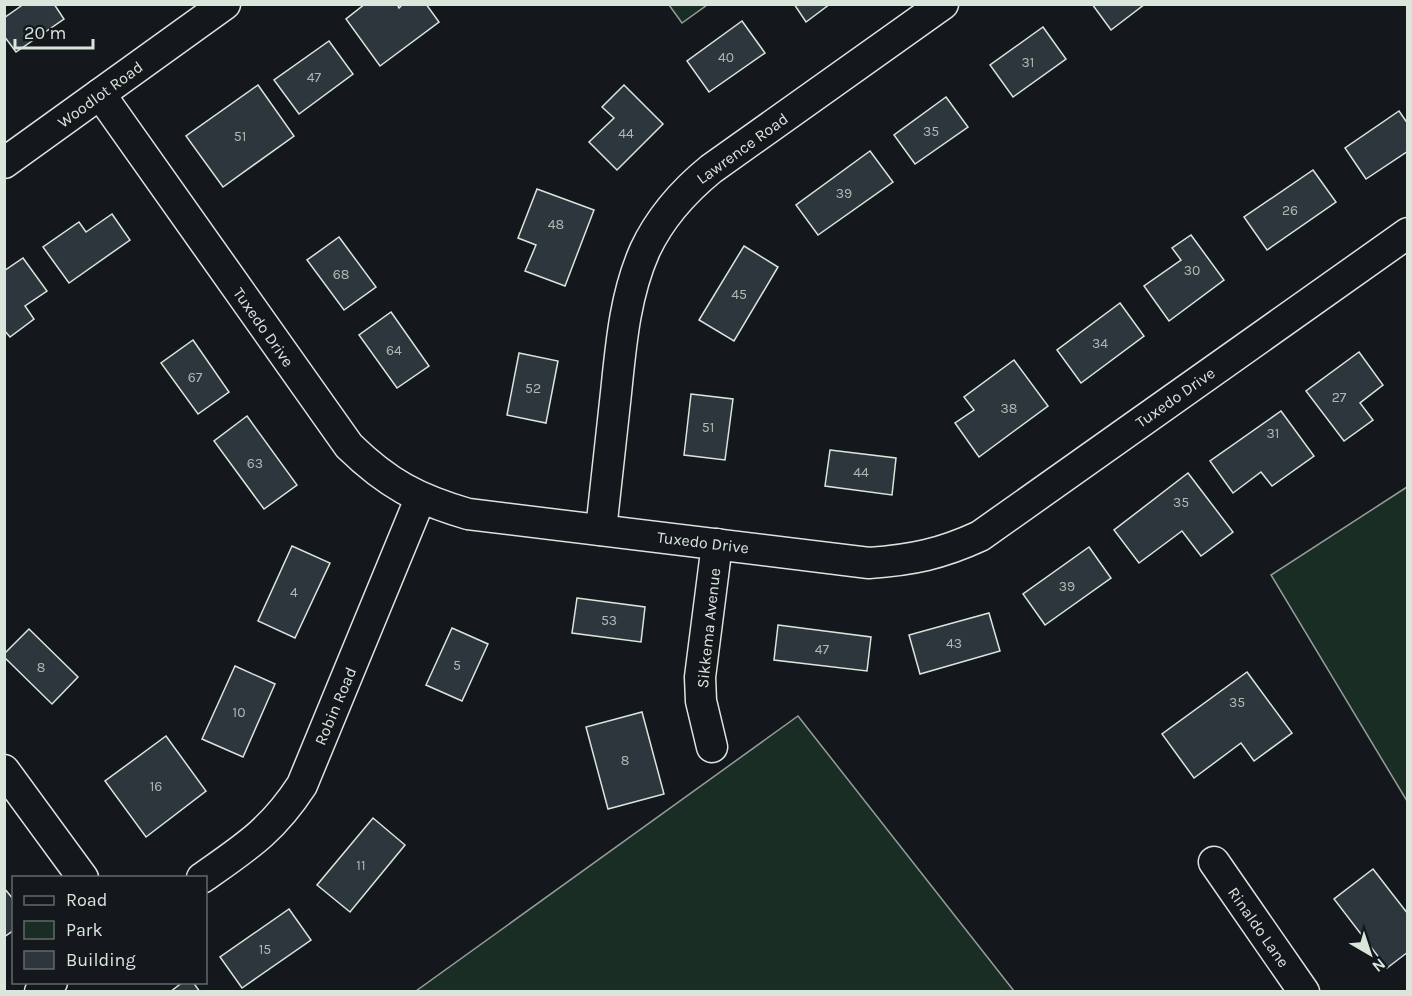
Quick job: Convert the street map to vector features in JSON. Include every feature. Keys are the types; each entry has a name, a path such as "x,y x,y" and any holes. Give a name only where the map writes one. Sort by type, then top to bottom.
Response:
{"street":[{"name":"Woodlot Road","path":"4,163 225,4"},
{"name":"Lawrence Road","path":"601,530 625,318 632,287 646,249 666,214 711,168 944,4"},
{"name":"Tuxedo Drive","path":"100,94 349,447 374,470 420,499 468,513 869,563 909,560 946,552 980,536 1407,233"},
{"name":"Robin Road","path":"205,876 258,838 283,815 302,785 420,499"},
{"name":"Sikkema Avenue","path":"712,747 700,701 700,678 717,544"},
{"path":"4,770 82,876"},
{"name":"Rinaldo Lane","path":"1214,862 1304,992"}],"green space":[{"path":"669,5 707,5 682,23"},
{"path":"1407,487 1407,801 1271,575"},
{"path":"798,716 1014,991 416,991"}],"building":[{"path":"19,4 54,4 64,19 16,52 4,36 4,18 21,6"},
{"path":"365,4 397,4 399,8 403,4 426,4 439,22 380,66 346,19"},
{"path":"794,4 830,4 806,22"},
{"path":"1092,4 1145,4 1111,30"},
{"path":"742,21 765,53 709,92 687,61"},
{"path":"1043,27 1066,59 1013,97 990,65"},
{"path":"329,41 353,74 299,114 274,80"},
{"path":"258,85 294,136 223,187 186,136"},
{"path":"624,85 663,124 617,170 589,142 614,118 602,107"},
{"path":"946,97 968,127 915,164 894,135"},
{"path":"1399,111 1408,124 1408,151 1366,179 1345,148"},
{"path":"870,151 893,182 818,235 796,205"},
{"path":"1313,170 1336,202 1267,250 1244,217"},
{"path":"537,189 594,210 565,286 525,271 536,245 518,238"},
{"path":"112,214 130,240 69,283 43,247 79,222 86,232"},
{"path":"1191,235 1224,280 1169,321 1144,286 1181,260 1172,248"},
{"path":"339,237 376,287 344,310 307,260"},
{"path":"744,246 778,267 734,341 699,320"},
{"path":"23,258 47,291 25,306 34,319 10,337 4,330 4,271"},
{"path":"1120,303 1144,336 1081,383 1057,350"},
{"path":"391,312 429,366 397,388 359,335"},
{"path":"193,340 229,392 198,414 161,363"},
{"path":"1359,352 1383,385 1360,403 1373,420 1344,441 1306,391"},
{"path":"519,353 558,361 546,423 507,415"},
{"path":"1014,360 1048,406 979,457 955,423 974,410 964,397"},
{"path":"691,394 733,399 725,460 684,455"},
{"path":"1281,411 1314,456 1272,486 1261,472 1233,493 1210,461"},
{"path":"247,416 297,485 264,509 214,441"},
{"path":"830,450 896,458 892,495 825,486"},
{"path":"1188,473 1233,532 1201,556 1182,531 1139,563 1114,530"},
{"path":"292,546 330,563 295,638 258,621"},
{"path":"1089,547 1111,578 1045,625 1023,594"},
{"path":"577,598 645,607 641,642 572,633"},
{"path":"989,613 1000,651 920,674 909,635"},
{"path":"778,625 871,637 867,671 774,660"},
{"path":"452,628 488,644 462,701 426,685"},
{"path":"29,629 78,677 52,704 4,657 4,654"},
{"path":"235,666 275,684 243,757 202,739"},
{"path":"1247,672 1292,733 1254,761 1241,743 1194,778 1162,734"},
{"path":"642,712 664,794 608,809 586,727"},
{"path":"166,736 206,791 146,837 105,781"},
{"path":"373,818 405,845 350,912 317,885"},
{"path":"1373,869 1408,914 1408,952 1387,968 1334,899"},
{"path":"4,888 12,898 12,931 4,937"},
{"path":"289,909 311,940 242,988 220,957"},
{"path":"180,984 194,984 200,992 170,992"}]}
